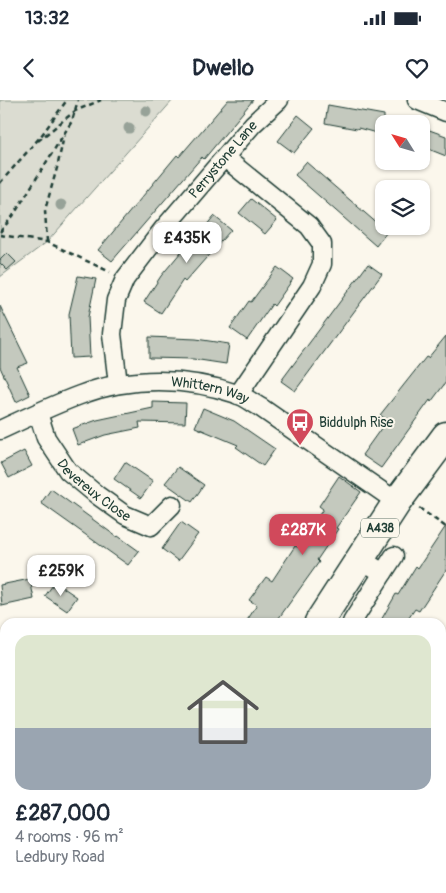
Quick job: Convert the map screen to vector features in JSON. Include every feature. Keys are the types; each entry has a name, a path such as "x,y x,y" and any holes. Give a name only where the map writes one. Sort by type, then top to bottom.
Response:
{"highway":[{"name":"A438","path":"322,618 399,499 446,436"}],"street":[{"name":"Perrystone Lane","path":"118,384 112,334 116,300 125,279 164,228 254,124 279,100"},
{"path":"417,100 446,112"},
{"path":"225,158 309,226 322,244 322,264 312,286 238,395"},
{"name":"Whittern Way","path":"0,430 81,394 118,384 159,380 195,383 238,395 260,407 399,499"},
{"name":"Devereux Close","path":"38,413 46,438 68,471 125,515 151,526 172,505"},
{"path":"355,618 394,556"},
{"path":"359,558 384,573"}],"path":[{"path":"0,183 33,145 67,100"},
{"path":"78,100 72,121 0,234 47,242 125,279"},
{"path":"33,145 75,111 101,100"},
{"path":"47,242 45,210 57,168 64,133"},
{"path":"399,499 446,527"}],"shaded area":[{"path":"0,100 173,100 47,242 0,277"}],"building":[{"path":"228,100 253,100 204,159 202,157 112,261 98,250 177,155 179,157"},
{"path":"328,105 384,115 375,115 375,133 325,123"},
{"path":"298,115 314,128 294,153 278,141"},
{"path":"430,130 446,136 446,156 430,150"},
{"path":"306,162 375,222 375,235 385,235 376,246 295,175"},
{"path":"251,199 277,220 265,234 239,213"},
{"path":"214,216 231,230 185,282 183,280 161,313 144,302 161,276 186,246 188,248"},
{"path":"7,253 16,262 7,270 0,263 0,260"},
{"path":"368,264 382,274 295,391 281,381"},
{"path":"277,267 293,279 274,306 272,304 247,340 230,328"},
{"path":"78,276 96,279 88,317 90,357 71,358 69,314"},
{"path":"0,306 28,363 17,367 30,395 16,402 0,367"},
{"path":"446,336 446,382 431,402 430,400 381,468 362,455 387,420 380,415 426,357 428,358"},
{"path":"149,337 196,339 229,344 226,364 193,359 149,358"},
{"path":"153,402 186,403 185,423 139,422 140,428 105,435 78,445 72,429 97,420 153,408"},
{"path":"203,408 234,421 275,449 263,466 236,447 238,445 195,427"},
{"path":"24,451 32,466 9,478 1,463"},
{"path":"125,462 153,481 141,498 114,479"},
{"path":"178,467 204,485 192,502 165,483"},
{"path":"339,476 361,492 336,528 338,529 317,560 319,562 279,618 249,618 257,605 249,600 266,577 272,581 295,546 298,547 323,509 319,506"},
{"path":"51,489 139,551 128,565 41,503"},
{"path":"181,522 198,534 178,561 162,549"},
{"path":"446,526 446,570 419,611 415,609 409,618 382,618 396,594 398,595 416,566 418,568"},
{"path":"30,579 34,599 2,606 0,585"},
{"path":"55,582 77,597 67,611 45,596"}],"place":[{"name":"Biddulph Rise","path":"300,446"}]}
